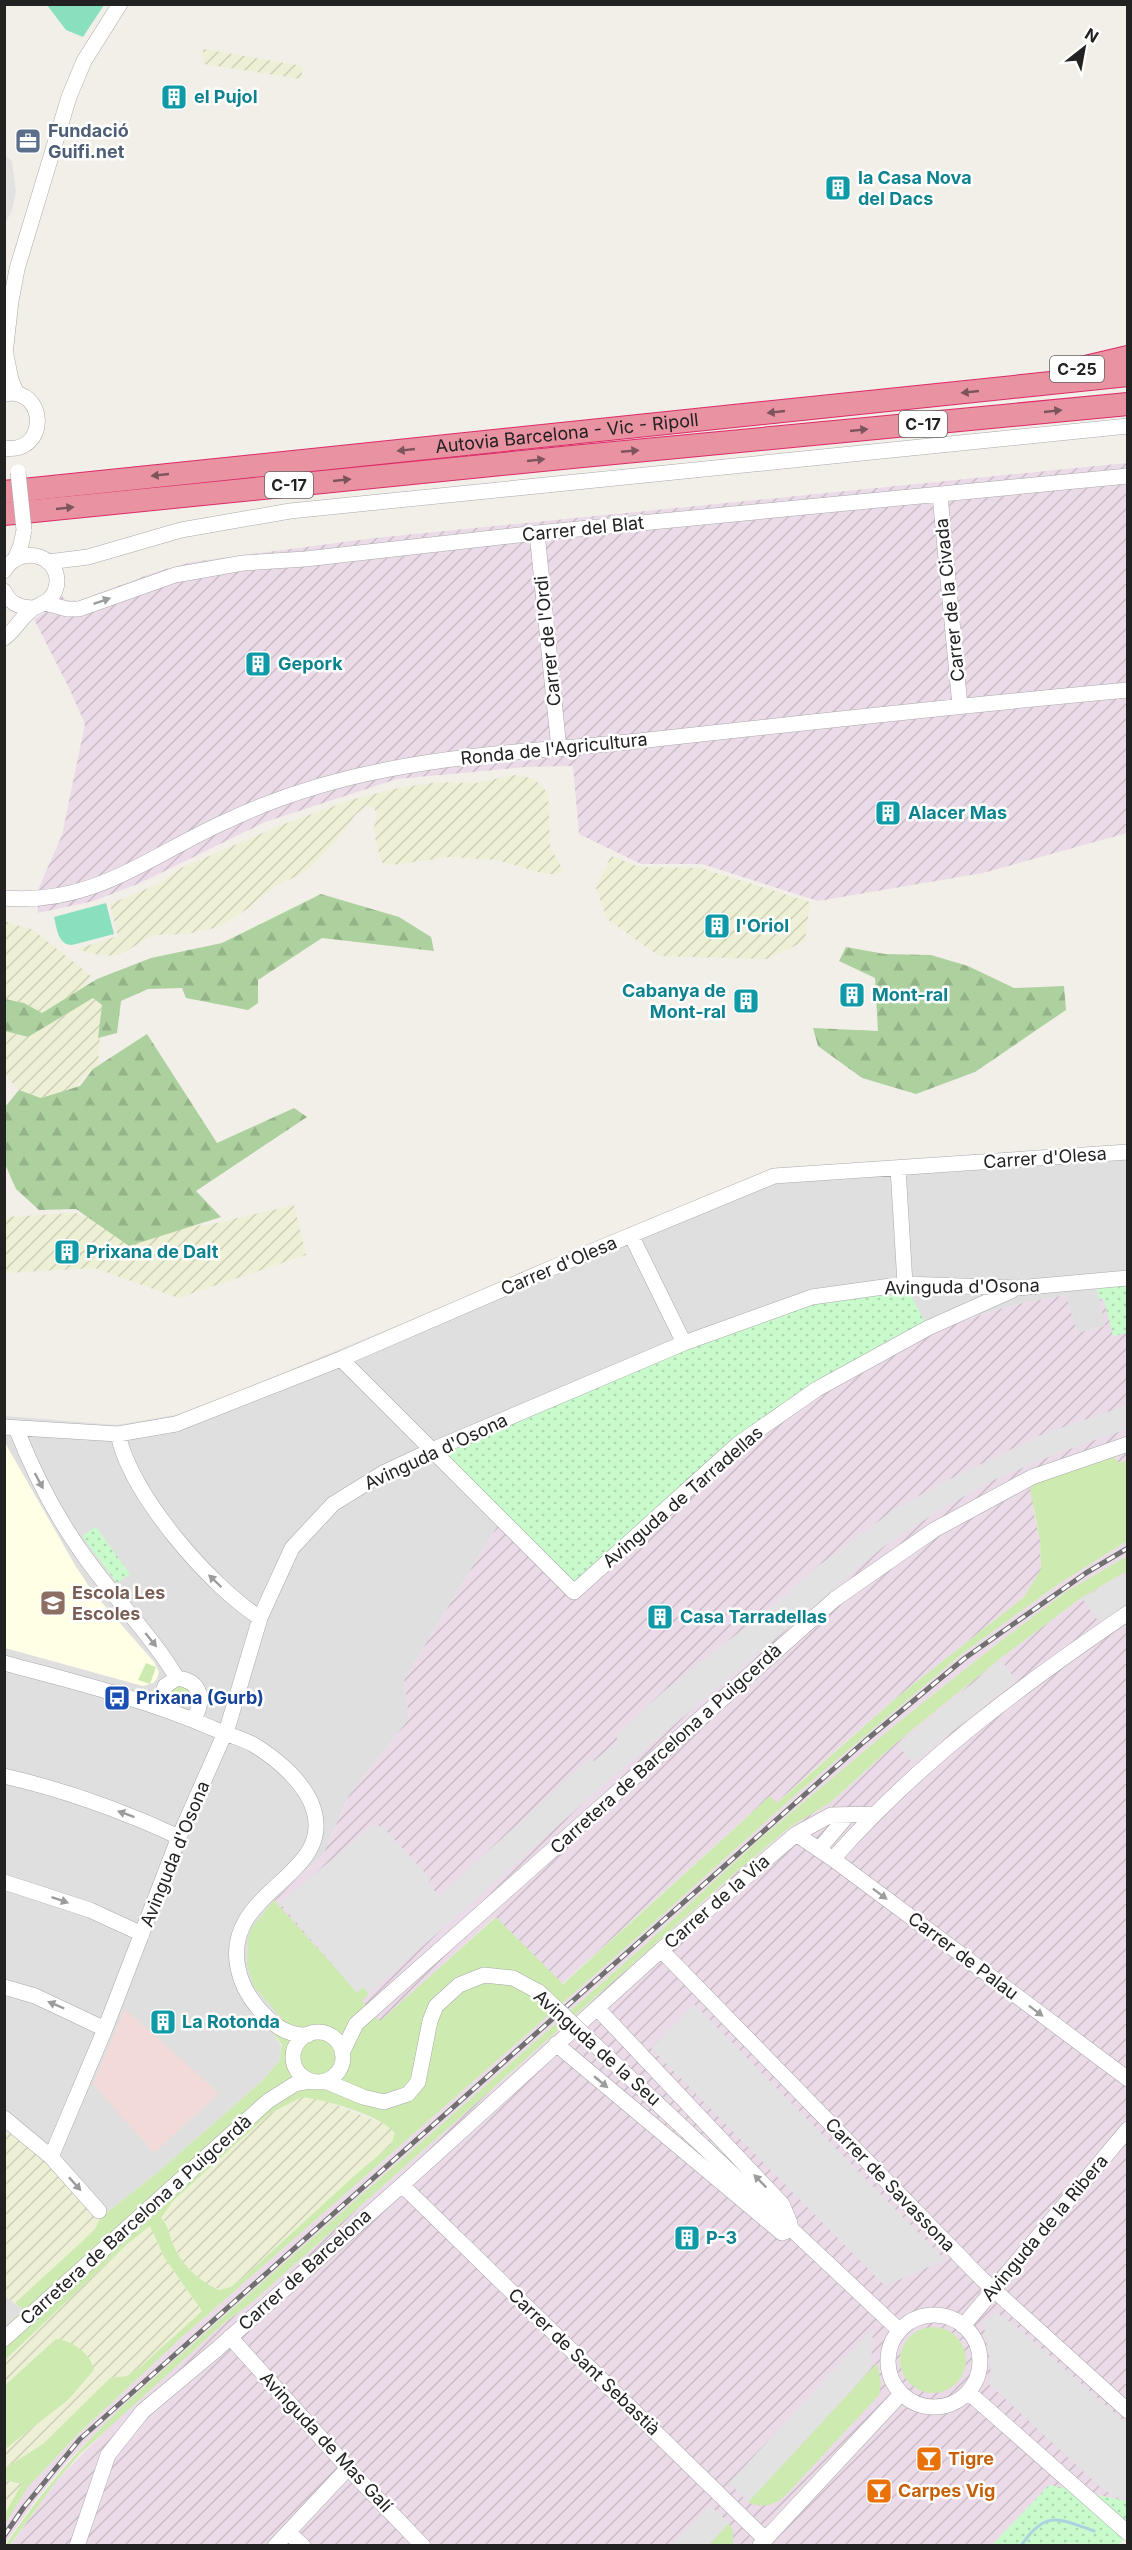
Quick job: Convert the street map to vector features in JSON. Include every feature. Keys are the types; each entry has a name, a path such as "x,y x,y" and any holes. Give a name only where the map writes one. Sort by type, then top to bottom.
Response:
{"highway":[{"name":"C-25","path":"1028,386 1053,374 1128,357"},
{"name":"Autovia Barcelona - Vic - Ripoll","path":"4,492 1128,375"},
{"name":"Autovia Barcelona - Vic - Ripoll","path":"4,514 1128,404"}],"street":[{"path":"18,472 4,449 24,445 35,433 38,417 31,402 11,394 11,380 5,359 17,269 69,97 84,61 120,4"},
{"path":"15,559 28,554 44,559 88,557 181,530 290,511 1128,426"},
{"path":"4,571 15,559 24,530 18,472 24,445"},
{"name":"Carrer del Blat","path":"7,595 18,606 40,605 79,609 175,575 243,563 305,560 537,533 1128,476"},
{"name":"Carrer de la Civada","path":"940,495 960,706"},
{"path":"4,638 54,592 56,585 53,569 24,530"},
{"name":"Carrer de l'Ordi","path":"537,533 559,749"},
{"path":"56,585 68,572 88,557"},
{"path":"4,632 10,618 7,595"},
{"name":"Ronda de l'Agricultura","path":"4,898 44,897 98,886 219,824 314,787 404,766 1128,690"},
{"name":"Carrer d'Olesa","path":"10,1427 118,1434 176,1424 342,1359 630,1235 774,1176 1128,1152"},
{"path":"898,1168 905,1284"},
{"path":"630,1235 684,1343"},
{"name":"Avinguda d'Osona","path":"51,2157 105,2029 179,1837 224,1733 260,1618 292,1548 333,1504 383,1473 432,1450 684,1343 812,1297 905,1284 1017,1288 1128,1278"},
{"name":"Avinguda de Tarradellas","path":"432,1450 574,1592 738,1444 808,1395 938,1322 1017,1288"},
{"path":"342,1359 432,1450"},
{"path":"10,1427 65,1527 87,1560 162,1653 177,1678"},
{"path":"118,1434 123,1455 170,1530 203,1570 240,1605 260,1618"},
{"name":"Carretera de Barcelona a Puigcerdà","path":"325,2034 356,2024 835,1599 934,1530 1022,1483 1128,1444"},
{"path":"833,1858 873,1814 933,1759 1042,1671 1128,1612"},
{"path":"4,1663 159,1706 253,1744 288,1773 307,1795 316,1820 313,1841 307,1854 258,1902 241,1929 237,1965 246,1992 266,2016 279,2027 290,2034 325,2034 335,2041 352,2084 363,2097"},
{"path":"159,1706 165,1686 177,1678 187,1679 193,1683 200,1694 194,1720"},
{"path":"4,1776 87,1800 137,1818 179,1837"},
{"name":"Carrer de la Via","path":"578,2025 796,1834 831,1815 873,1814"},
{"path":"819,1849 848,1815"},
{"name":"Carrer de Palau","path":"796,1834 833,1858 1128,2079"},
{"path":"4,1882 90,1910 142,1934"},
{"name":"Carrer de Savassona","path":"661,1950 993,2290 1128,2411"},
{"name":"Avinguda de la Seu","path":"318,2081 384,2102 408,2094 418,2082 430,2021 436,2006 459,1985 484,1975 513,1978 539,1992 899,2330"},
{"path":"4,1987 35,1996 105,2029"},
{"name":"Avinguda de la Seu","path":"597,2008 782,2204 792,2229"},
{"name":"Carretera de Barcelona a Puigcerdà","path":"342,2058 356,2024"},
{"name":"Carrer de Barcelona","path":"77,2546 108,2454 143,2411 402,2185 578,2025"},
{"path":"279,2027 299,2073 318,2081 336,2074 342,2058"},
{"path":"293,2057 297,2043 308,2035"},
{"name":"Avinguda de la Seu","path":"556,2044 782,2233 792,2229"},
{"name":"Carretera de Barcelona a Puigcerdà","path":"268,2101 293,2057"},
{"name":"Carretera de Barcelona a Puigcerdà","path":"4,2339 268,2101 285,2089 318,2081"},
{"path":"4,2118 51,2157 99,2211"},
{"name":"Avinguda de la Ribera","path":"963,2326 1128,2129"},
{"name":"Carrer de Sant Sebastià","path":"402,2185 762,2542"},
{"path":"933,2315 951,2318 963,2326 976,2343 980,2360 978,2377 968,2392 957,2402 943,2407 928,2407 914,2403 901,2394 892,2380 888,2363 890,2345 899,2330 914,2319 933,2315"},
{"name":"Avinguda de Mas Galí","path":"230,2337 348,2468 423,2546"},
{"path":"968,2392 1128,2533"},
{"path":"762,2542 901,2394"},
{"path":"275,2546 348,2468"},
{"path":"288,2532 303,2546"},
{"path":"1125,2546 1128,2540"}],"shaded area":[{"path":"203,49 303,66 301,79 203,64"},
{"path":"5,155 12,161 16,192 12,210 5,224"},
{"path":"1127,463 1127,833 983,873 818,901 702,864 641,864 579,834 573,766 525,767 397,779 265,822 140,883 94,901 38,913 37,892 62,835 85,724 34,619 49,610 62,596 66,600 78,601 158,571 192,562 375,538"},
{"path":"515,775 532,778 548,794 550,847 563,870 557,874 545,874 497,860 450,857 391,865 383,864 376,844 374,827 377,815 374,808 366,806 355,815 339,837 307,871 274,887 247,909 219,927 187,934 153,935 118,956 98,955 77,949 118,936 110,904 158,884 181,868 284,824 351,800 399,788 437,782 476,783"},
{"name":"l'Oriol","path":"611,856 639,867 701,868 810,902 805,941 767,959 659,956 607,919 596,888"},
{"path":"4,921 33,930 91,976 84,987 42,1013 24,1003 5,999"},
{"path":"93,998 102,1005 98,1067 84,1075 76,1088 54,1096 41,1098 19,1090 5,1075 4,1031 28,1037"},
{"path":"1127,1148 1127,1286 1097,1289 1106,1326 1077,1333 1066,1295 1018,1304 967,1319 499,1523 404,1680 409,1719 348,1797 323,1855 274,1900 361,2001 273,2033 283,2049 280,2060 261,2082 157,2173 100,2218 5,2127 5,1416 117,1425 187,1413 771,1170"},
{"name":"Prixana de Dalt","path":"294,1205 306,1255 178,1298 95,1268 5,1273 5,1217 75,1213 121,1229 208,1225"},
{"path":"1127,1286 1127,1460 1033,1509 1040,1540 1041,1569 1024,1597 896,1698 776,1803 770,1796 562,1984 495,1917 380,2022 274,1900 323,1855 348,1797 409,1719 404,1680 499,1523 767,1423 932,1333 967,1319 1018,1304 1066,1295 1077,1333 1105,1326 1097,1288"},
{"path":"1127,1405 1127,1429 1056,1454 989,1482 883,1547 607,1782 369,1994 363,1987 357,1993 280,1903 373,1825 382,1826 431,1879 428,1883 439,1896 590,1758 594,1761 618,1741 616,1735 664,1691 774,1605 818,1566 895,1509 1038,1436"},
{"name":"Escola Les Escoles","path":"4,1441 92,1591 154,1662 159,1672 153,1683 143,1686 5,1648"},
{"path":"1127,1541 1127,1556 1067,1591 998,1643 901,1720 761,1838 648,1942 129,2400 65,2464 37,2498 4,2545 4,2524 28,2487 77,2435 180,2339 641,1934 801,1790 963,1653 1060,1583"},
{"path":"1127,1571 1127,2501 1049,2485 991,2546 10,2546 58,2479 115,2421 736,1872 790,1827 831,1802 896,1743 1001,1658 1081,1598"},
{"path":"1127,1573 1127,1604 1099,1622 1082,1598"},
{"path":"1001,1660 1016,1680 913,1763 897,1745"},
{"path":"694,2004 945,2260 885,2286 651,2048"},
{"path":"125,2009 219,2093 154,2153 93,2084"},
{"path":"302,2097 324,2100 388,2124 395,2133 391,2145 245,2276 231,2287 220,2290 202,2281 184,2264 173,2244 166,2222 161,2218 173,2201 269,2114"},
{"path":"5,2127 49,2160 100,2218 89,2235 15,2303 5,2296"},
{"path":"150,2226 164,2257 202,2311 139,2368 127,2376 110,2378 43,2444 5,2468 5,2449 68,2400 94,2370 45,2348 5,2385 5,2360 126,2245"},
{"path":"5,2296 23,2310 5,2327"},
{"path":"997,2313 1015,2325 1127,2424 1128,2496 1124,2499 1115,2497 1098,2485 989,2384 991,2365 983,2322"},
{"path":"873,2328 871,2369 748,2502 729,2483"},
{"path":"5,2480 23,2484 5,2513"},
{"path":"710,2505 729,2523 708,2545 672,2545"}],"green space":[{"path":"47,5 104,5 83,37 66,30"},
{"path":"321,894 399,917 431,937 434,951 322,938 258,980 258,1003 248,1010 186,998 182,988 148,989 121,1001 117,1033 98,1038 102,1005 93,998 28,1037 5,1031 5,999 24,1003 42,1013 97,979 151,958 222,943"},
{"path":"106,903 114,934 72,945 61,939 54,917"},
{"path":"846,947 885,954 931,955 968,966 1014,988 1064,986 1066,1010 975,1072 916,1094 862,1078 818,1046 813,1028 878,1031 875,978 839,961"},
{"path":"147,1034 217,1143 294,1108 307,1117 196,1191 221,1217 129,1246 76,1209 39,1210 16,1189 5,1164 5,1107 19,1090 41,1098 80,1086 93,1069"},
{"path":"905,1284 928,1328 738,1444 574,1592 431,1452 812,1297"},
{"path":"1127,1286 1127,1333 1113,1336 1104,1299 1099,1299 1097,1288"},
{"path":"1114,1457 1119,1463 1127,1460 1127,1541 1060,1583 963,1653 801,1790 641,1934 180,2339 77,2435 28,2487 5,2524 5,2513 22,2484 5,2480 5,2468 43,2444 110,2378 127,2376 139,2368 202,2311 164,2257 150,2226 126,2245 5,2360 5,2327 23,2310 15,2303 95,2229 100,2218 157,2173 261,2082 280,2060 282,2045 273,2033 284,2021 254,1987 247,1965 248,1939 251,1929 274,1900 357,1992 363,1987 369,1994 362,2001 380,2021 496,1917 563,1984 770,1796 777,1803 896,1698 1024,1597 1041,1569 1040,1540 1030,1489 1034,1482","holes":["302,2097 352,2109 378,2120 395,2133 391,2145 231,2287 219,2290 204,2282 186,2266 161,2218 173,2201 269,2114"]},
{"path":"96,1527 130,1574 117,1583 82,1536"},
{"path":"1127,1556 1127,1571 1081,1598 1001,1658 896,1743 831,1802 790,1827 736,1872 250,2304 224,2323 80,2454 58,2479 10,2545 5,2546 63,2469 129,2400 648,1942 761,1838 901,1720 998,1643 1067,1591"},
{"path":"146,1663 156,1667 150,1684 138,1680"},
{"path":"181,1686 189,1689 192,1697 189,1705 181,1708 173,1705 170,1697 173,1689"},
{"path":"926,2327 940,2327 952,2332 961,2341 966,2360 964,2373 957,2384 940,2393 926,2393 914,2388 905,2379 900,2367 900,2353 905,2341 914,2332"},
{"path":"56,2339 68,2342 85,2353 94,2370 68,2400 5,2449 5,2385"},
{"path":"877,2363 881,2384 879,2395 786,2495 773,2503 763,2505 748,2502"},
{"path":"1049,2485 1127,2501 1127,2536 1117,2544 1109,2546 1065,2544 1058,2546 991,2546"},
{"path":"729,2523 733,2531 733,2545 708,2546"}],"waterway":[{"path":"1021,2546 1037,2527 1053,2520 1094,2531"}],"railway":[{"path":"4,2536 24,2507 80,2439 865,1741 965,1658 1086,1573 1128,1548"}],"place":[{"name":"el Pujol","path":"174,97"},
{"name":"Fundació Guifi.net","path":"28,141"},
{"name":"la Casa Nova del Dacs","path":"838,188"},
{"name":"Gepork","path":"258,664"},
{"name":"Alacer Mas","path":"888,813"},
{"name":"l'Oriol","path":"717,926"},
{"name":"Mont-ral","path":"852,995"},
{"name":"Cabanya de Mont-ral","path":"746,1001"},
{"name":"Prixana de Dalt","path":"67,1252"},
{"name":"Escola Les Escoles","path":"53,1603"},
{"name":"Casa Tarradellas","path":"660,1617"},
{"name":"Prixana (Gurb)","path":"117,1698"},
{"name":"La Rotonda","path":"163,2022"},
{"name":"P-3","path":"687,2238"},
{"name":"Tigre","path":"929,2459"},
{"name":"Carpes Vig","path":"879,2491"}]}
